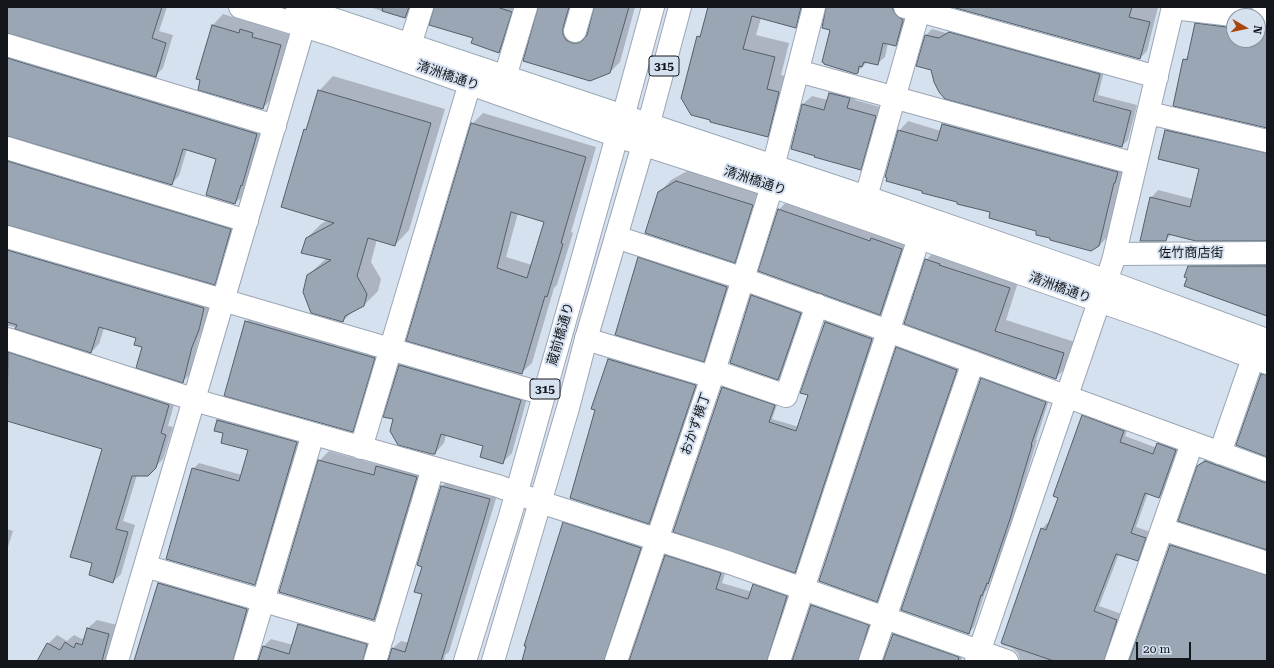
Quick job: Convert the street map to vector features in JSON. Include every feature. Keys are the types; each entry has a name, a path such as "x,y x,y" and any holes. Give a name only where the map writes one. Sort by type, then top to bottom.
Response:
{"street":[{"name":"清洲橋通り","path":"240,7 305,13 410,45 505,77 620,127"},
{"path":"410,45 422,7"},
{"path":"505,77 526,7"},
{"path":"575,32 582,7"},
{"name":"蔵前橋通り","path":"493,661 568,408 586,338 646,135 680,7"},
{"name":"おかず横丁","path":"616,661 713,374 743,279 772,176 814,7"},
{"path":"978,656 1115,254 1173,7 1226,14"},
{"name":"蔵前橋通り","path":"465,661 516,493 620,127 650,8"},
{"path":"866,197 894,98 914,8 1157,77"},
{"name":"清洲橋通り","path":"305,13 470,83 646,135 772,176 919,238 1156,322 1260,361"},
{"path":"117,661 275,126 305,13"},
{"path":"7,45 275,126"},
{"path":"798,71 1136,164"},
{"path":"361,448 470,83"},
{"path":"1148,112 1267,141"},
{"path":"7,148 246,221"},
{"name":"清洲橋通り","path":"772,176 866,197 1074,269 1267,340"},
{"path":"7,237 224,299 544,394"},
{"path":"616,237 743,279 1267,470"},
{"path":"779,661 919,238"},
{"name":"佐竹商店街","path":"1115,254 1267,253"},
{"path":"586,338 786,396 817,306"},
{"path":"7,339 194,400 498,486 540,502 803,588 885,618 978,656 1007,661"},
{"path":"1220,453 1260,361"},
{"path":"870,661 973,362"},
{"path":"245,661 313,434"},
{"path":"1116,661 1192,443"},
{"path":"375,661 433,468"},
{"path":"1162,529 1267,563"},
{"path":"145,566 383,636"}],"building":[{"path":"7,7 162,7 152,38 166,43 156,77 7,33"},
{"path":"383,7 409,7 405,18 382,11"},
{"path":"434,7 497,7 512,12 499,53 471,43 473,38 429,25"},
{"path":"538,7 569,7 563,28 563,34 566,40 572,43 578,43 587,35 594,7 629,7 610,73 590,81 523,61"},
{"path":"708,7 801,7 796,28 752,16 743,49 775,57 767,89 779,92 768,137 710,122 710,120 691,115 681,98 697,36 700,37"},
{"path":"826,7 893,7 896,15 903,20 896,46 883,43 878,65 864,62 862,67 859,66 858,73 856,74 824,64 822,62 830,30 822,28"},
{"path":"952,7 1132,7 1129,17 1150,22 1140,59"},
{"path":"1195,23 1226,27 1226,48 1266,48 1267,31 1267,128 1173,106 1183,59 1187,60"},
{"path":"212,25 239,33 240,29 253,33 252,37 281,45 263,109 198,90 200,80 196,79"},
{"path":"949,32 1100,74 1093,101 1131,111 1122,147 945,99 939,92 934,82 931,70 916,66 925,35 939,38"},
{"path":"7,58 257,134 242,186 241,185 235,204 206,195 216,159 187,150 183,149 172,185 7,136"},
{"path":"318,90 431,123 395,246 368,238 357,276 367,294 364,306 345,316 343,322 311,313 303,292 307,275 331,260 301,253 306,238 334,223 281,207 304,129 306,130"},
{"path":"829,93 850,98 847,108 876,116 861,170 791,149 802,104 824,110"},
{"path":"471,123 586,157 561,243 563,244 547,297 545,296 522,374 406,341","holes":["511,212 544,222 527,278 497,268"]},
{"path":"942,124 1118,172 1099,246 1091,251 1050,240 1050,238 1036,235 1036,231 989,218 990,212 957,204 957,202 922,193 922,191 886,181 887,178 885,177 898,130 937,141"},
{"path":"1165,130 1267,153 1267,241 1196,241 1168,234 1166,241 1140,241 1150,197 1190,207 1199,169 1158,159"},
{"path":"7,161 231,229 215,285 7,225"},
{"path":"676,181 753,205 735,263 645,233 658,192"},
{"path":"778,209 870,241 871,238 902,249 880,315 758,271"},
{"path":"7,250 204,308 183,383 136,368 142,347 134,345 136,338 99,327 91,353 15,329 17,325 7,322"},
{"path":"638,257 727,287 704,362 615,335"},
{"path":"925,259 1010,288 995,331 1064,353 1056,379 904,324"},
{"path":"1188,266 1267,266 1267,316 1184,286 1187,278 1184,277"},
{"path":"751,295 801,313 778,380 730,363"},
{"path":"245,321 375,358 353,432 224,396"},
{"path":"825,322 872,339 795,573 673,532 722,387 775,405 769,422 796,431 808,395 800,393"},
{"path":"896,347 957,370 877,602 819,581"},
{"path":"8,352 169,405 161,433 166,435 156,468 148,476 132,476 116,529 128,532 113,583 89,575 92,563 70,557 102,449 7,421"},
{"path":"608,359 696,385 649,524 570,498 595,410 591,409"},
{"path":"399,365 521,400 503,464 480,457 483,446 441,434 435,454 398,445 390,431 393,419 383,417"},
{"path":"1261,374 1267,375 1267,457 1236,445"},
{"path":"981,378 1046,402 1031,445 1010,519 988,584 987,583 982,596 981,595 969,634 901,610"},
{"path":"1082,415 1124,431 1120,442 1153,454 1157,443 1176,450 1159,498 1145,493 1131,533 1146,538 1138,561 1116,554 1094,611 1117,620 1104,661 1054,661 1001,643 1041,528 1046,530 1058,498 1053,496"},
{"path":"217,420 297,442 255,585 166,559 192,468 239,481 248,450 221,443 223,433 214,431"},
{"path":"318,460 374,475 376,466 417,477 374,620 279,592"},
{"path":"1205,461 1263,482 1267,482 1267,550 1178,521 1197,466"},
{"path":"441,486 490,499 484,520 441,661 388,661 392,648 405,652 422,594 414,592 422,567 417,565"},
{"path":"563,522 641,548 604,661 522,661 526,646 524,646"},
{"path":"1170,545 1267,575 1267,661 1129,661"},
{"path":"665,555 721,573 716,589 748,599 753,584 787,596 767,661 629,661"},
{"path":"158,583 247,609 233,661 134,661"},
{"path":"811,605 869,625 858,661 792,661"},
{"path":"298,624 367,644 363,661 258,661 263,646 289,654"},
{"path":"87,628 109,634 102,661 37,661 47,643 60,650 65,642 74,648 76,643 82,645"},
{"path":"893,634 959,657 958,661 883,661"}]}
